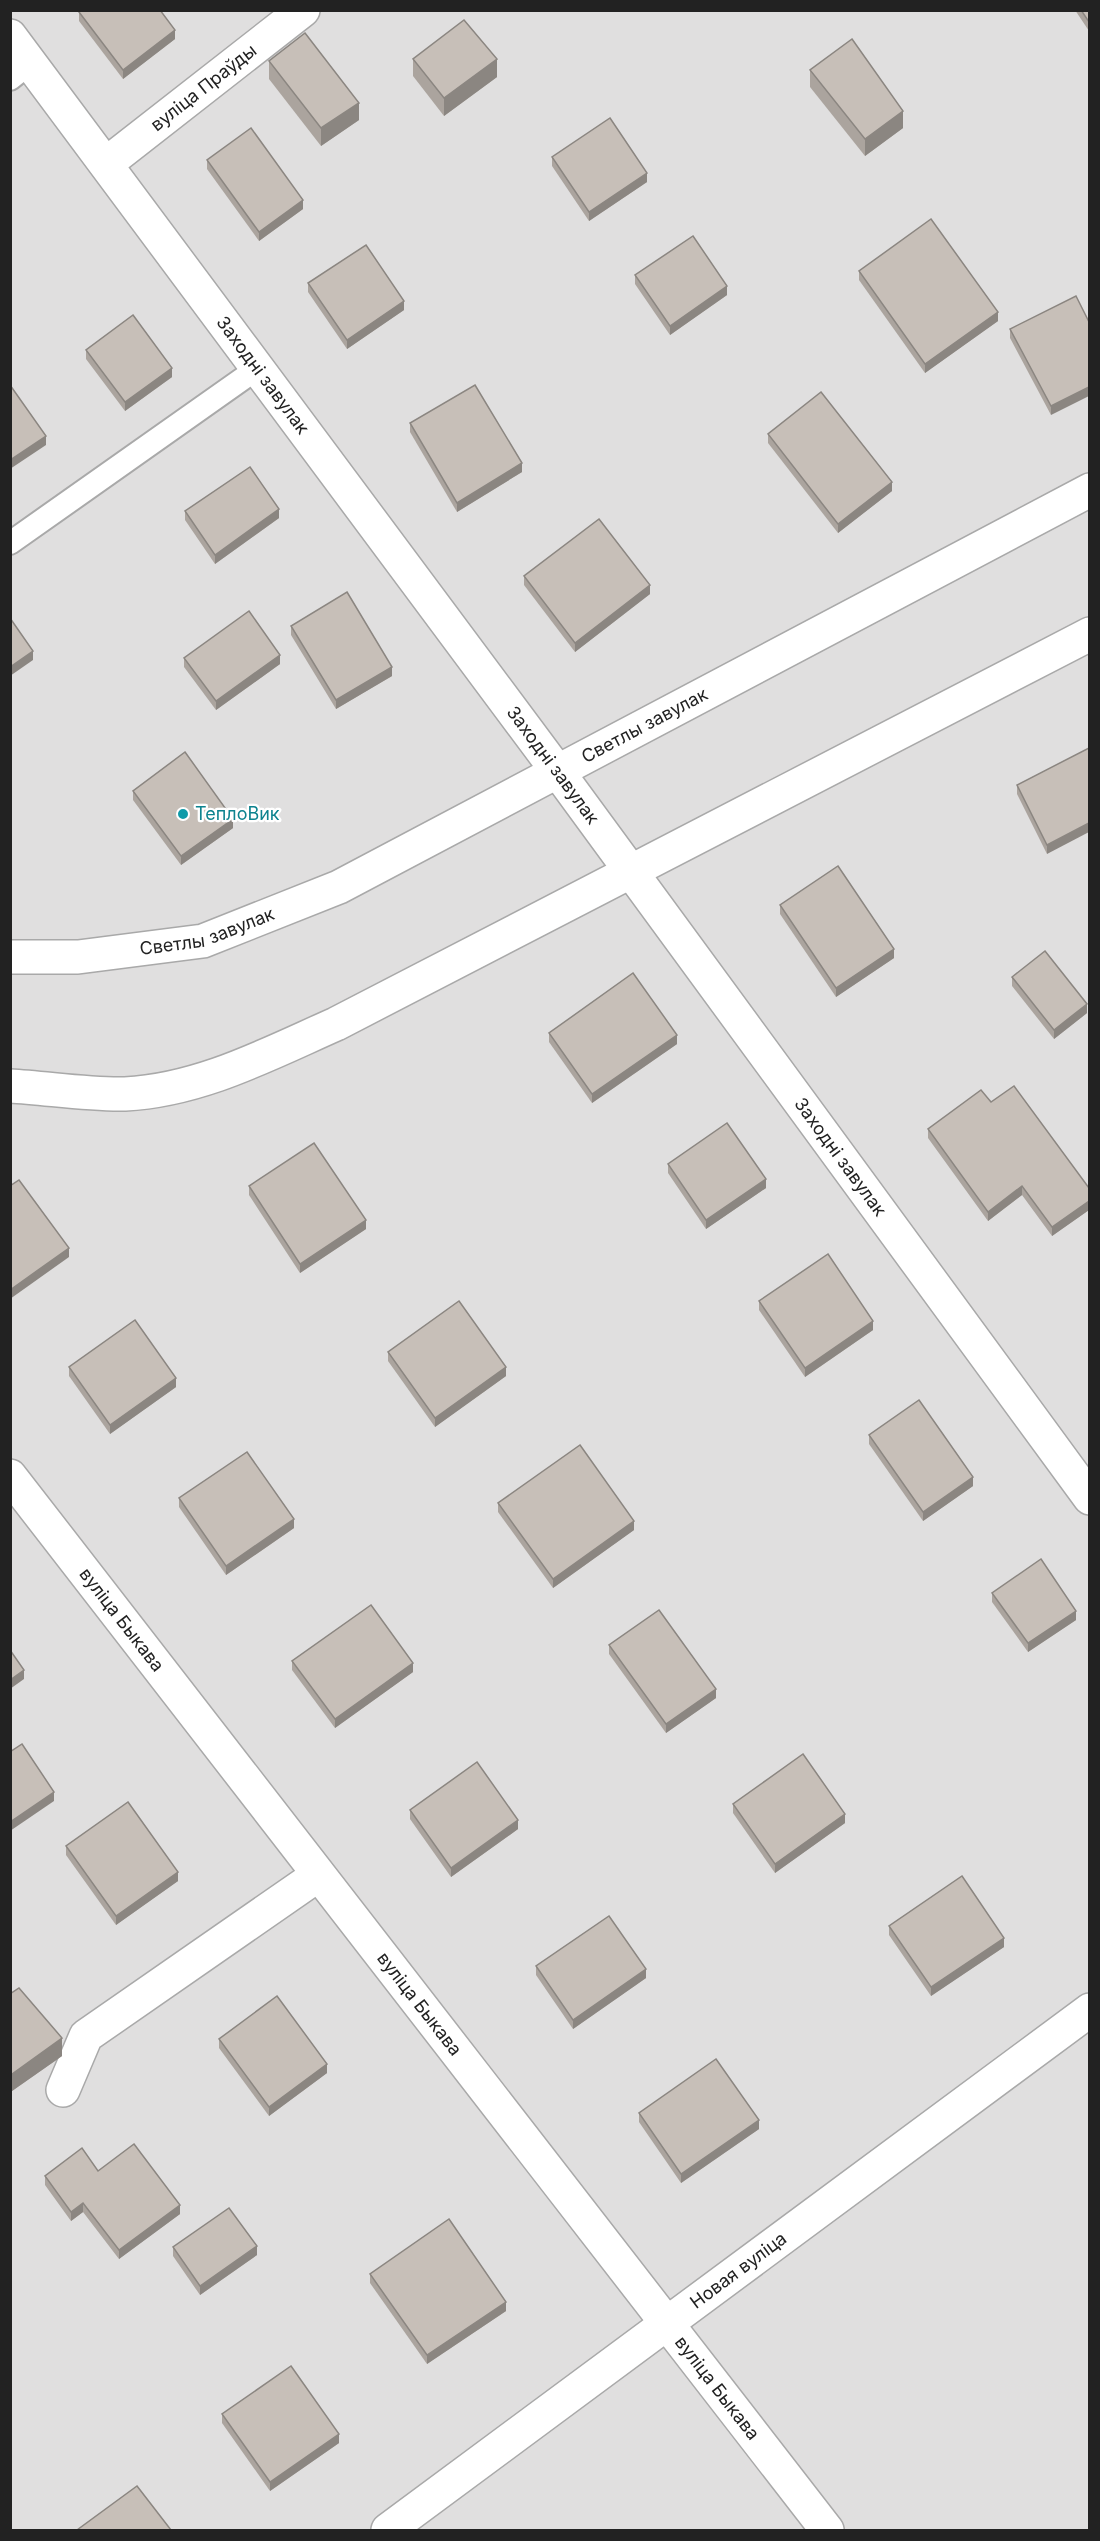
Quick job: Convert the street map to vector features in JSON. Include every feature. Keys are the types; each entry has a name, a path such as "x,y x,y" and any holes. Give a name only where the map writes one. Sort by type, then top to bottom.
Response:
{"street":[{"name":"вуліца Праўды","path":"106,164 303,10"},
{"name":"Заходні завулак","path":"10,36 20,71 106,164 631,871 1089,1498"},
{"name":"Светлы завулак","path":"10,957 78,957 203,941 339,887 1089,490"},
{"path":"10,1086 123,1094 164,1089 213,1078 336,1024 1089,634"},
{"name":"вуліца Быкава","path":"10,1476 826,2530"},
{"path":"63,2090 86,2036 318,1875"},
{"name":"Новая вуліца","path":"388,2530 1089,2010"}],"lane":[{"path":"10,543 258,368"}],"shaded area":[{"path":"11,11 1089,11 1089,2530 11,2530"}],"building":[{"path":"81,10 160,10 175,30 123,70 79,12"},
{"path":"1081,10 1089,10 1089,22"},
{"path":"464,20 497,59 444,98 413,59"},
{"path":"305,33 359,103 321,128 269,61"},
{"path":"852,39 903,111 865,139 810,70"},
{"path":"610,118 647,173 589,212 552,157"},
{"path":"251,128 303,200 259,232 207,160"},
{"path":"931,219 998,312 925,364 859,271"},
{"path":"693,236 727,286 670,326 635,275"},
{"path":"366,245 404,301 347,340 308,283"},
{"path":"1076,296 1089,322 1089,387 1051,406 1010,329"},
{"path":"133,315 172,368 125,402 86,350"},
{"path":"10,385 46,436 10,460"},
{"path":"475,385 522,463 457,503 410,423"},
{"path":"821,392 892,482 838,524 768,434"},
{"path":"250,467 279,509 215,555 185,511"},
{"path":"599,519 650,585 575,643 524,576"},
{"path":"347,592 392,667 336,700 291,626"},
{"path":"249,611 280,655 216,701 184,658"},
{"path":"10,618 33,651 10,667"},
{"path":"1089,748 1089,823 1047,845 1017,785"},
{"name":"ТеплоВик","path":"185,752 233,819 181,856 133,791"},
{"path":"838,866 894,949 836,988 780,905"},
{"path":"1045,951 1087,1004 1054,1030 1012,977"},
{"path":"633,973 677,1035 592,1094 549,1033"},
{"path":"1014,1086 1089,1188 1089,1201 1052,1227 1022,1186 988,1212 928,1129 981,1090 991,1102"},
{"path":"727,1123 766,1179 706,1220 668,1164"},
{"path":"314,1143 366,1220 300,1264 249,1186"},
{"path":"19,1180 69,1248 10,1290 10,1186"},
{"path":"828,1254 873,1321 805,1368 759,1301"},
{"path":"459,1301 506,1367 435,1418 388,1352"},
{"path":"135,1320 176,1378 110,1425 69,1367"},
{"path":"919,1400 973,1477 923,1512 869,1435"},
{"path":"580,1445 634,1521 553,1579 498,1503"},
{"path":"247,1452 294,1519 226,1566 179,1498"},
{"path":"1041,1559 1076,1611 1028,1643 992,1593"},
{"path":"371,1605 413,1663 335,1719 292,1661"},
{"path":"659,1610 716,1689 666,1724 609,1645"},
{"path":"10,1650 24,1670 10,1680"},
{"path":"22,1744 54,1792 10,1822 10,1752"},
{"path":"803,1754 845,1814 775,1864 733,1804"},
{"path":"477,1762 518,1820 451,1868 410,1810"},
{"path":"128,1802 178,1872 116,1916 66,1846"},
{"path":"962,1876 1004,1938 931,1987 889,1926"},
{"path":"609,1916 646,1969 573,2020 536,1966"},
{"path":"19,1988 62,2038 12,2074 10,2072 10,1994"},
{"path":"277,1996 327,2064 269,2107 219,2039"},
{"path":"716,2059 759,2120 681,2174 639,2113"},
{"path":"134,2144 180,2205 119,2250 83,2203 71,2212 45,2176 82,2148 98,2171"},
{"path":"229,2208 257,2246 200,2286 173,2247"},
{"path":"449,2219 506,2302 427,2355 370,2274"},
{"path":"291,2366 339,2434 270,2482 222,2414"},
{"path":"137,2486 171,2530 77,2530"}],"place":[{"name":"ТеплоВик","path":"183,814"}]}
